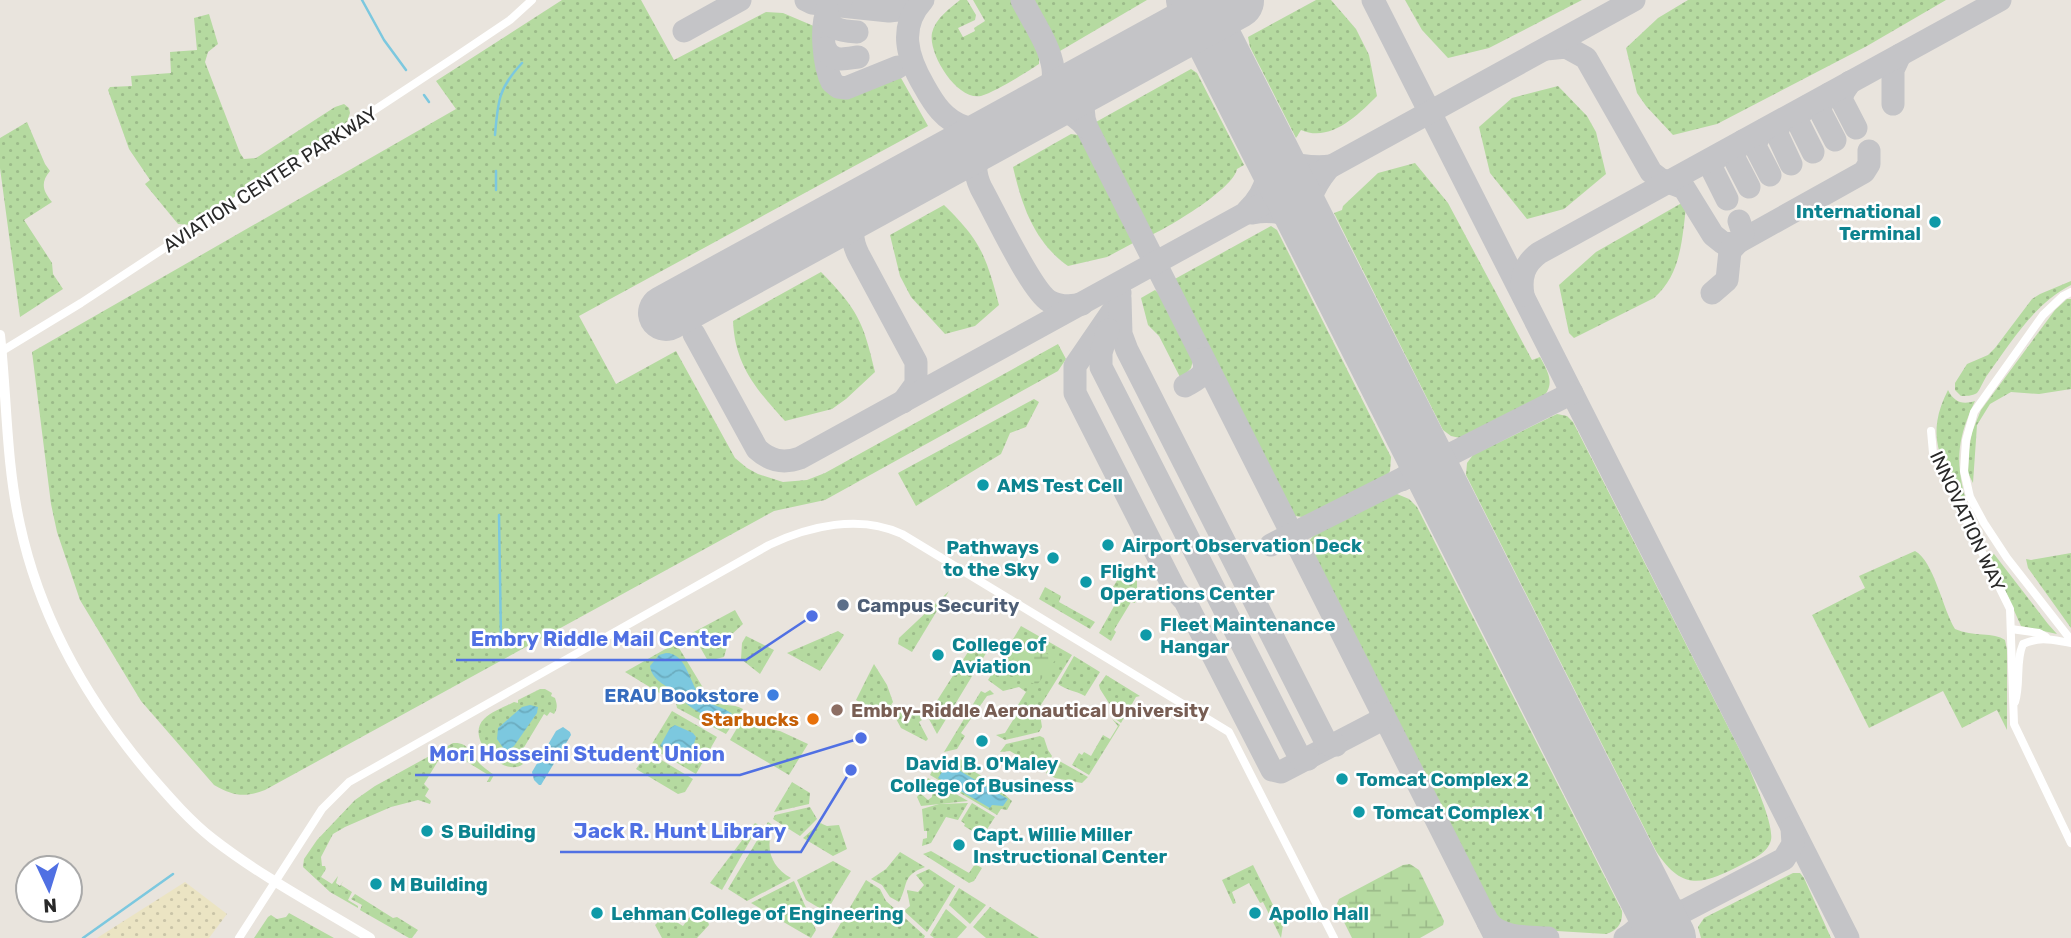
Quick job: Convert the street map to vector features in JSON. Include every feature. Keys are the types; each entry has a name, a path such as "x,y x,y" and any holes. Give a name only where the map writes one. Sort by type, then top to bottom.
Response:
{"main road":[{"path":"0,335 9,447 20,524 30,563 51,619 86,690 117,737 168,796 212,838 275,881 370,938"}],"street":[{"name":"AVIATION CENTER PARKWAY","path":"2,351 89,298 456,57 510,20 532,0"},
{"path":"2071,292 2043,315 1975,411 1966,440 1964,471 1970,497 1984,523 2007,558 2071,641"},
{"name":"INNOVATION WAY","path":"1930,431 1933,453 2010,610 2011,629"},
{"path":"239,938 323,809 338,792 365,773 769,545 840,524 872,523 902,534 1229,732 1334,938"},
{"path":"2048,638 2011,629 2012,708 2020,742 2071,843"},
{"path":"2012,708 2018,688 2018,655 2023,644 2048,638 2071,641"}],"green space":[{"path":"562,0 641,0 674,60 766,12 783,13 816,27 820,70 829,89 848,96 895,77 901,78 928,126 579,316 616,384 676,351 735,458 758,474 783,482 807,480 825,473 1058,344 1066,359 1058,371 825,500 774,511 265,790 245,795 227,792 214,785 141,701 80,600 57,532 51,504 32,352 456,109 436,81"},
{"path":"960,0 967,0 976,15 975,20 958,28 963,37 975,31 974,28 985,21 973,0 1012,0 1039,52 1039,64 981,96 972,96 954,84 939,63 932,33 936,23"},
{"path":"1030,0 1147,0 1060,51 1052,44"},
{"path":"1316,0 1331,0 1356,29 1369,55 1377,96 1343,125 1322,133 1301,130 1296,138 1250,47 1248,37"},
{"path":"1405,0 1582,0 1489,48 1448,58 1422,30"},
{"path":"1688,0 1946,0 1867,46 1717,124 1673,135 1637,93 1626,48 1658,18"},
{"path":"209,14 218,44 208,52 205,62 244,159 256,158 335,107 344,104 350,113 347,122 192,225 178,224 145,184 150,180 129,149 108,90 110,87 132,86 131,76 171,73 170,52 197,50 194,18"},
{"path":"1191,69 1197,73 1244,165 1237,169 1225,186 1213,196 1186,216 1151,235 1096,131 1096,122"},
{"path":"1558,86 1587,116 1596,132 1606,174 1564,209 1527,219 1490,173 1479,127 1512,98"},
{"path":"27,122 50,171 44,187 52,202 24,220 52,263 53,274 63,289 20,317 0,168 0,138"},
{"path":"1071,134 1078,135 1084,142 1135,242 1107,257 1068,266 1046,246 1031,222 1013,167"},
{"path":"1415,163 1448,203 1532,360 1540,357 1550,383 1542,398 1460,438 1443,430 1334,213 1342,210 1378,173"},
{"path":"1687,200 1680,252 1664,288 1654,298 1574,338 1569,333 1559,285 1596,252"},
{"path":"944,205 981,250 999,305 975,326 945,334 911,297 900,276 890,235"},
{"path":"1271,226 1277,230 1391,457 1390,471 1383,481 1309,518 1295,516 1287,508 1173,280"},
{"path":"821,272 843,296 857,317 867,340 875,372 832,409 785,421 749,376 738,351 733,321"},
{"path":"2071,281 2071,285 2046,302 2025,324 1977,393 1961,396 1955,390 1955,383 1967,364 1988,355 1995,348 2032,299"},
{"path":"1155,290 1163,297 1191,352 1191,368 1181,379 1159,336 1148,325 1141,298"},
{"path":"2067,299 2071,299 2071,389 2039,394 2011,392 1990,404 1977,425 1973,483 1968,473 1969,450 1972,432 1981,410 2055,310"},
{"path":"1948,390 1959,402 1975,401 1960,448 1960,471 1965,497 1962,499 1947,471 1938,446 1937,420"},
{"path":"1034,399 1039,402 1026,427 1010,433 1001,454 916,506 898,473"},
{"path":"1557,414 1567,416 1573,422 1749,768 1770,825 1771,840 1763,852 1729,871 1705,880 1685,879 1675,874 1656,851 1466,475 1467,463 1473,455"},
{"path":"1397,494 1409,499 1417,507 1622,911 1620,923 1610,933 1509,928 1497,921 1310,553 1310,540 1317,532 1389,495"},
{"path":"1915,551 1928,565 1955,629 2005,640 2007,730 1997,710 1962,728 1943,691 1869,728 1812,615 1865,588 1859,576"},
{"path":"2071,553 2071,628 2028,568 2026,559"},
{"path":"1994,554 2057,634 2021,626 1990,557"},
{"path":"1126,566 1137,574 1137,595 1135,603 1131,602 1114,630 1116,632 1111,641 1099,633 1122,592 1113,587"},
{"path":"1045,587 1061,596 1059,602 1095,622 1090,629 1039,599"},
{"path":"949,591 912,652 898,644 899,638"},
{"path":"735,610 743,624 730,636 724,657 708,661 692,633"},
{"path":"1021,626 1072,655 1039,708 1042,727 1039,732 1005,740 996,735 1005,733 1021,707 1018,705 1026,692 1019,687 1003,691 988,680"},
{"path":"838,631 844,635 820,671 787,653"},
{"path":"746,636 774,650 760,674 741,659 742,643"},
{"path":"980,640 991,645 937,734 923,708 926,704 933,707 975,641"},
{"path":"1025,641 1056,659 1037,685 1006,673 1007,667"},
{"path":"676,643 711,701 743,709 726,734 677,708 676,703 625,672"},
{"path":"1074,656 1100,672 1085,696 1058,684"},
{"path":"874,664 887,685 893,702 891,705 917,710 922,720 919,722 928,739 926,741 901,728 894,715 880,715 856,700"},
{"path":"1106,675 1140,696 1136,697 1121,723 1111,716 1112,708 1100,689 1099,685"},
{"path":"540,689 552,693 556,710 554,714 544,714 517,759 523,764 506,766 497,761 483,746 479,727 491,714 514,702 518,703 518,700"},
{"path":"990,690 994,694 987,696 961,733 965,736 957,749 944,752 981,691 985,693"},
{"path":"672,711 717,737 696,774 650,747"},
{"path":"1112,719 1120,725 1089,775 1072,765 1079,753 1082,755 1084,752 1091,756 1103,735 1110,739 1118,726"},
{"path":"740,723 780,731 808,744 789,775 730,740"},
{"path":"1040,736 1044,738 1052,756 1044,771 1010,751 1000,752 1006,744"},
{"path":"453,743 466,746 480,764 494,775 490,782 487,782 490,776 451,752 447,758 441,756 424,784 429,789 425,796 431,801 430,804 418,800 391,807 333,834 321,857 322,866 326,869 321,877 332,884 338,876 336,883 340,886 344,880 341,885 352,892 348,900 358,908 330,892 303,867 304,859 317,840 355,800"},
{"path":"648,752 693,779 685,792 678,794 636,769"},
{"path":"1054,758 1088,777 1082,783 1055,778 1046,773"},
{"path":"960,759 973,766 971,770 1004,788 1002,792 1012,801 1007,810 1001,809 997,815 930,775 936,764 942,765"},
{"path":"928,778 968,801 921,806 917,797 920,793 928,800 932,797 932,793 922,789"},
{"path":"792,782 810,793 809,804 774,812"},
{"path":"968,803 958,820 946,817 931,843 922,846 923,839 927,838 927,831 924,831 922,809 939,804"},
{"path":"972,803 995,817 982,837 964,826 961,821"},
{"path":"810,807 817,819 800,836 773,819 775,815"},
{"path":"768,822 774,826 770,841 771,856 778,868 791,878 747,901 728,889"},
{"path":"755,823 759,825 722,890 710,883"},
{"path":"820,823 827,826 839,825 847,849 833,856 803,838"},
{"path":"931,851 969,873 975,864 982,868 974,881 969,883 923,854"},
{"path":"900,852 925,867 909,877 899,902 890,897 882,885 871,879 886,869"},
{"path":"833,861 851,871 826,912 806,900 797,880"},
{"path":"1410,864 1419,870 1444,921 1443,925 1420,938 1352,938 1336,906 1339,899 1403,865"},
{"path":"1253,865 1283,925 1281,938 1263,902 1260,903 1249,883 1232,892 1236,903 1233,904 1222,880"},
{"path":"929,869 955,886 927,932 904,911 910,906 907,890 918,892 924,885 916,875"},
{"path":"1793,873 1800,873 1804,878 1831,938 1701,938 1698,927 1704,918"},
{"path":"866,880 880,889 886,901 925,936 924,938 832,938"},
{"path":"794,881 816,930 811,938 751,903"},
{"path":"959,888 986,905 970,924 949,905"},
{"path":"355,894 418,930 409,938 360,910 362,905 351,899"},
{"path":"990,907 1039,938 986,938 973,927"},
{"path":"695,909 706,915 709,925 697,938 662,938 655,925 665,915 683,926"},
{"path":"946,909 967,927 957,938 934,938 930,935"},
{"path":"289,913 334,938 254,938 268,917 271,915 277,919 286,917"}],"sand":[{"path":"185,882 227,914 209,938 97,938"}],"water":[{"path":"673,654 683,663 703,698 728,711 732,714 731,717 715,719 702,714 657,680 650,666 659,655"},
{"path":"522,707 538,707 537,713 514,746 506,752 497,739 498,728"},
{"path":"675,725 696,737 693,747 698,756 693,762 685,761 660,746 670,728"},
{"path":"563,727 571,735 539,785 532,772 556,731"},
{"path":"955,768 1008,799 1003,806 992,805 990,808 938,778 944,769"}],"waterway":[{"path":"362,0 384,40 406,70"},
{"path":"495,135 501,96 508,80 522,63"},
{"path":"424,95 429,102"},
{"path":"496,171 496,190"},
{"path":"499,515 501,640"},
{"path":"83,938 173,874"}],"taxiway":[{"path":"684,31 740,0"},
{"path":"806,0 812,3 889,11 898,10 918,0"},
{"path":"841,0 828,10 824,25 825,57 832,82 838,87 846,88 898,67"},
{"path":"923,0 910,21 908,42 913,64 936,105 945,116 965,127 989,129 1013,122"},
{"path":"1022,0 1051,58 1053,73 1052,87 1045,100 1031,113"},
{"path":"1373,0 1848,938"},
{"path":"694,334 757,449 777,460 800,458 1634,0"},
{"path":"1523,295 1524,271 1539,253 2000,0"},
{"path":"827,9 832,25 840,30 857,32"},
{"path":"1546,49 1566,47 1586,58 1651,172 1660,179 1684,188 1713,235 1723,243 1735,244 1864,172 1869,164 1869,151"},
{"path":"825,48 835,58 858,57"},
{"path":"1893,104 1893,70 1900,55"},
{"path":"1100,75 1084,100 1083,113 1087,128 1496,938"},
{"path":"1850,82 1841,99 1856,128"},
{"path":"1829,94 1820,111 1835,140"},
{"path":"1808,106 1800,114 1798,122 1813,152"},
{"path":"1031,113 1048,109 1062,110 1087,128"},
{"path":"1786,118 1779,126 1777,134 1791,164"},
{"path":"1764,130 1755,146 1770,175"},
{"path":"990,135 978,154 976,173 1013,249 1041,294 1049,301 1065,306 1082,304"},
{"path":"1265,139 1273,153 1286,161 1309,166 1331,166"},
{"path":"1248,210 1260,194 1267,177 1265,139"},
{"path":"1743,141 1734,158 1749,187"},
{"path":"1721,154 1714,161 1712,169 1727,199"},
{"path":"1310,228 1308,213 1311,198 1327,170"},
{"path":"883,194 862,212 854,226 853,234 858,254 916,362 916,384 903,402"},
{"path":"1252,213 1268,211 1282,214 1310,228"},
{"path":"1712,293 1727,280 1730,251 1743,233 1739,221"},
{"path":"1120,293 1114,309 1075,366 1075,393 1175,590 1185,601 1272,770 1281,772 1379,721 1382,712"},
{"path":"1120,298 1121,334 1127,350 1326,742 1336,745"},
{"path":"1108,330 1101,353 1101,367 1298,754 1302,759 1308,759"},
{"path":"1185,386 1203,373 1203,359"},
{"path":"1271,545 1572,393"},
{"path":"1402,480 1415,463 1416,450 1412,429"},
{"path":"1405,478 1425,479 1436,487 1449,503"},
{"path":"1645,892 1662,909 1673,912 1686,910 1784,859 1793,844 1792,828"},
{"path":"1625,938 1637,929 1644,919 1645,892"},
{"path":"1488,922 1507,934 1548,938"}],"runway":[{"path":"1194,0 1668,938"},
{"path":"666,313 1236,1"}],"place":[{"name":"International Terminal","path":"1935,222"},
{"name":"AMS Test Cell","path":"983,485"},
{"name":"Airport Observation Deck","path":"1108,545"},
{"name":"Pathways to the Sky","path":"1053,558"},
{"name":"Flight Operations Center","path":"1086,582"},
{"name":"Campus Security","path":"843,605"},
{"name":"Embry Riddle Mail Center","path":"812,616"},
{"name":"Fleet Maintenance Hangar","path":"1146,635"},
{"name":"College of Aviation","path":"938,655"},
{"name":"ERAU Bookstore","path":"773,695"},
{"name":"Embry-Riddle Aeronautical University","path":"837,710"},
{"name":"Starbucks","path":"813,719"},
{"name":"Mori Hosseini Student Union","path":"861,738"},
{"name":"David B. O'Maley College of Business","path":"982,741"},
{"name":"Jack R. Hunt Library","path":"851,770"},
{"name":"Tomcat Complex 2","path":"1342,779"},
{"name":"Tomcat Complex 1","path":"1359,812"},
{"name":"S Building","path":"427,831"},
{"name":"Capt. Willie Miller Instructional Center","path":"959,845"},
{"name":"M Building","path":"376,884"},
{"name":"Lehman College of Engineering","path":"597,913"},
{"name":"Apollo Hall","path":"1255,913"}]}
